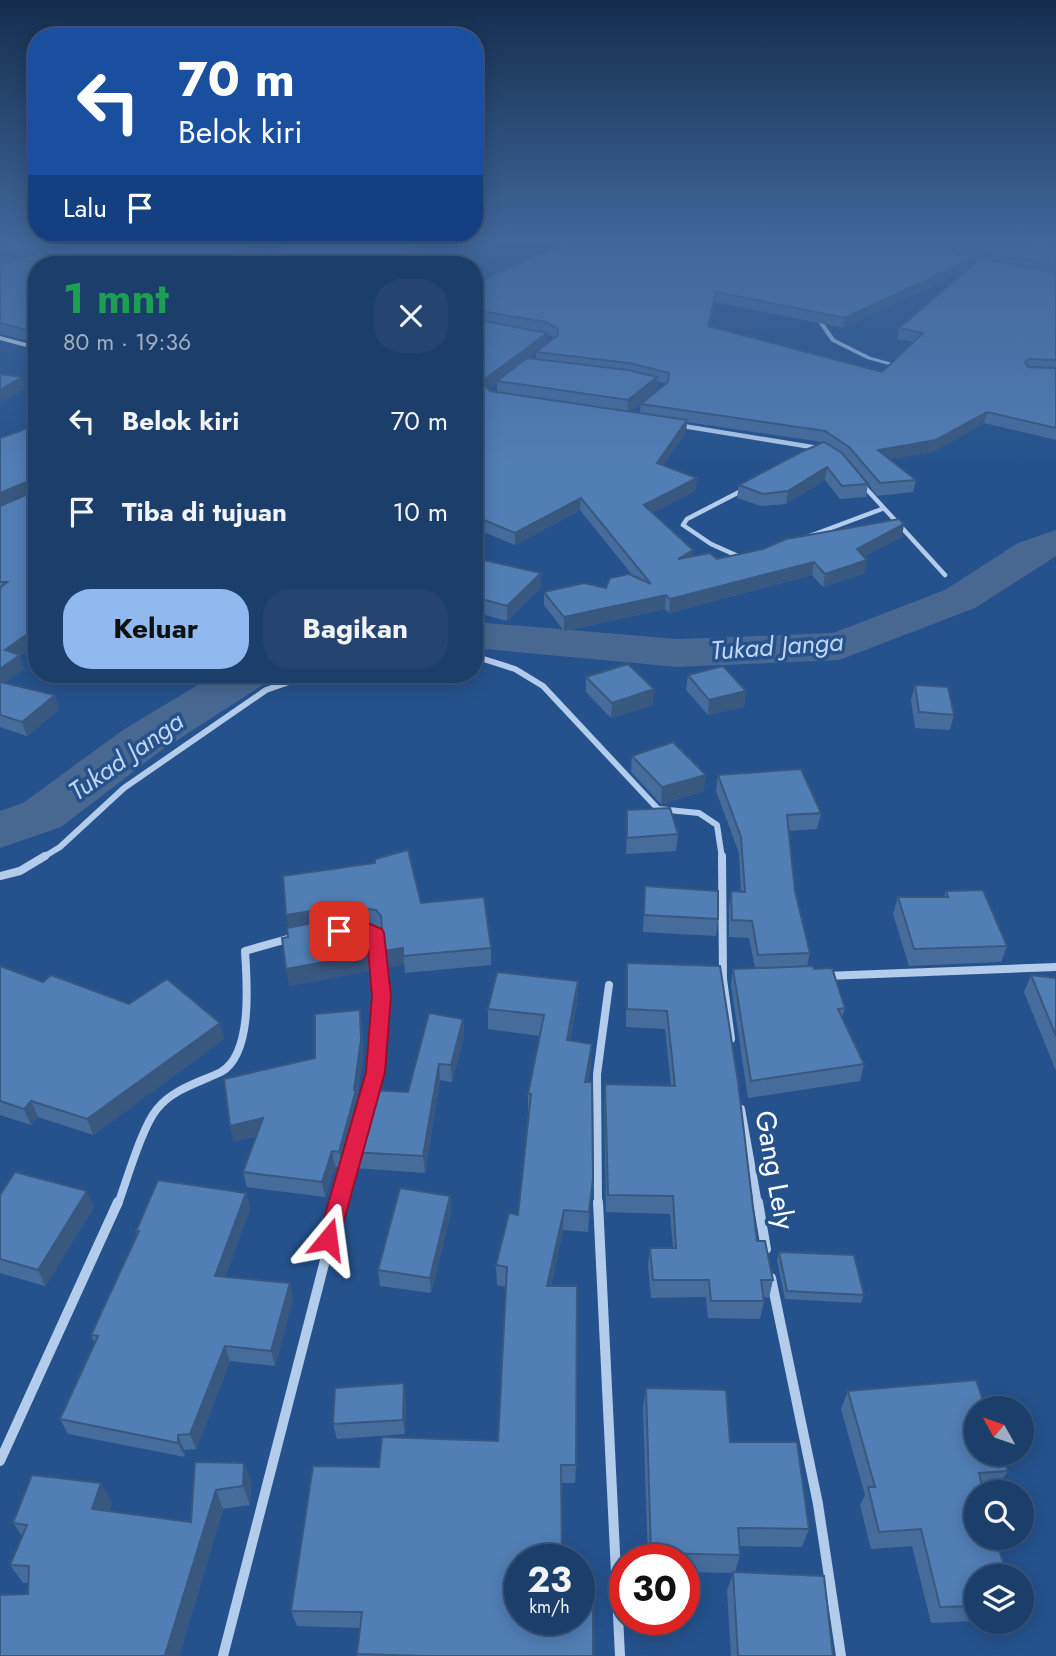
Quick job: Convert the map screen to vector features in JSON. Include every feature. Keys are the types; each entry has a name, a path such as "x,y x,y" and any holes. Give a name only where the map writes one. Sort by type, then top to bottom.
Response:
{"street":[{"path":"0,338 28,346"},
{"path":"0,349 19,343"},
{"path":"673,424 821,447 829,451"},
{"path":"809,453 821,447"},
{"path":"855,476 882,509 945,575"},
{"path":"748,558 727,553 683,525 687,519 751,485"},
{"path":"804,538 882,509"},
{"path":"483,659 515,669 543,686 658,809 699,813 717,825 722,844 723,979 733,1047"},
{"path":"0,876 20,871 60,847 124,788 266,690 286,683"},
{"path":"351,929 363,927 376,933 379,957 381,996 375,1072 365,1111"},
{"path":"0,1461 116,1208 155,1111 172,1094 224,1070 235,1059 249,1003 245,951 302,936"},
{"path":"819,976 1056,967"},
{"path":"723,979 737,978"},
{"path":"609,985 597,1074 596,1164 617,1548 620,1656"},
{"name":"Gang Lely","path":"740,1102 773,1288 818,1504 841,1656"},
{"path":"223,1656 357,1136"}],"building":[{"path":"0,314 28,314 28,331 0,323"},
{"path":"500,314 711,314 708,326 882,372 923,333 899,328 915,314 1056,314 1056,360 1029,359 1025,362 1028,367 1056,368 1056,428 987,412 936,440 878,450 916,480 880,483 849,447 825,431 641,404 668,382 669,373 629,363 536,352 558,335 558,329 546,322"},
{"path":"827,314 853,314 845,318"},
{"path":"483,321 547,333 485,379 485,385 490,391 687,420 657,463 697,478 644,505 693,550 678,559 710,553 717,559 763,549 786,539 899,519 904,524 857,549 867,560 825,574 814,562 670,599 666,595 564,617 544,592 584,583 606,588 610,578 629,574 651,584 581,498 515,533 483,520"},
{"path":"527,358 628,370 657,377 628,400 497,381"},
{"path":"0,374 22,377 0,390"},
{"path":"28,428 28,481 0,493 0,438"},
{"path":"824,442 842,453 868,484 842,486 827,467 788,491 763,494 739,485 801,452"},
{"path":"28,494 28,633 5,650 20,655 0,669 0,588 7,582 0,582 0,506"},
{"path":"483,560 541,573 507,606 483,599"},
{"path":"628,664 654,689 612,703 586,677"},
{"path":"723,666 746,691 709,700 688,675"},
{"path":"0,682 55,695 22,722 0,715"},
{"path":"915,685 948,687 954,715 919,712"},
{"path":"673,742 706,775 662,787 632,756"},
{"path":"801,769 821,813 787,815 795,891 810,953 758,955 752,921 732,920 731,891 745,892 741,837 718,775"},
{"path":"670,808 678,834 627,838 627,810"},
{"path":"408,850 421,903 484,897 491,948 403,956 403,948 384,951 381,916 376,910 344,906 286,915 283,876 375,863 375,859"},
{"path":"645,886 718,891 718,919 644,915"},
{"path":"983,890 1007,946 914,949 898,897 948,897 946,891"},
{"path":"328,920 368,921 370,954 286,969 282,938 288,937 287,928"},
{"path":"627,963 720,966 738,1082 757,1241 765,1241 773,1280 761,1280 764,1301 711,1301 709,1280 653,1280 650,1248 676,1248 673,1196 608,1195 605,1084 675,1086 667,1011 627,1009"},
{"path":"0,966 43,982 51,975 129,1004 167,979 220,1023 87,1119 31,1101 24,1109 0,1101"},
{"path":"813,966 814,969 832,968 845,1008 838,1009 864,1064 751,1081 733,969"},
{"path":"497,972 578,981 567,1040 592,1044 585,1082 592,1082 593,1178 589,1212 564,1210 547,1286 577,1286 576,1465 561,1465 562,1544 504,1544 504,1635 593,1635 593,1656 357,1654 362,1612 291,1611 313,1466 379,1467 382,1437 498,1441 507,1267 496,1265 509,1213 518,1215 531,1094 528,1094 544,1015 488,1009"},
{"path":"1031,975 1056,978 1056,1036"},
{"path":"360,1010 361,1040 356,1090 339,1152 332,1151 322,1182 243,1172 263,1118 230,1126 224,1079 315,1058 315,1014"},
{"path":"429,1013 463,1019 451,1065 439,1064 423,1156 352,1152 370,1090 408,1092"},
{"path":"15,1172 87,1191 38,1270 0,1259 0,1195"},
{"path":"158,1180 246,1193 215,1276 290,1283 271,1351 225,1346 190,1434 178,1435 178,1443 60,1419 98,1336 91,1335 139,1231 136,1231"},
{"path":"400,1188 450,1196 430,1278 378,1270"},
{"path":"779,1252 854,1255 864,1295 787,1291"},
{"path":"976,1380 982,1396 964,1396 964,1466 1006,1466 1008,1471 979,1473 981,1480 964,1480 964,1550 999,1550 1003,1564 964,1564 964,1606 940,1607 921,1529 879,1532 868,1487 875,1487 848,1391"},
{"path":"404,1383 403,1420 333,1424 335,1388"},
{"path":"646,1388 726,1390 730,1442 797,1442 809,1529 738,1528 740,1555 700,1554 700,1544 651,1544"},
{"path":"195,1462 244,1463 243,1486 216,1490 165,1655 178,1656 0,1656 0,1595 28,1594 29,1566 10,1565 27,1525 13,1523 32,1475 101,1483 92,1509 191,1522"},
{"path":"733,1572 824,1576 833,1656 738,1656"}],"waterway":[{"path":"816,316 833,340 869,358 900,366"},
{"name":"Tukad Janga","path":"483,636 677,653 839,646 960,599 1032,552 1056,542"},
{"name":"Tukad Janga","path":"0,830 42,815 141,741 234,683"}],"route":[{"path":"328,1239 375,1072 381,996 376,933 363,927 339,931"}]}
